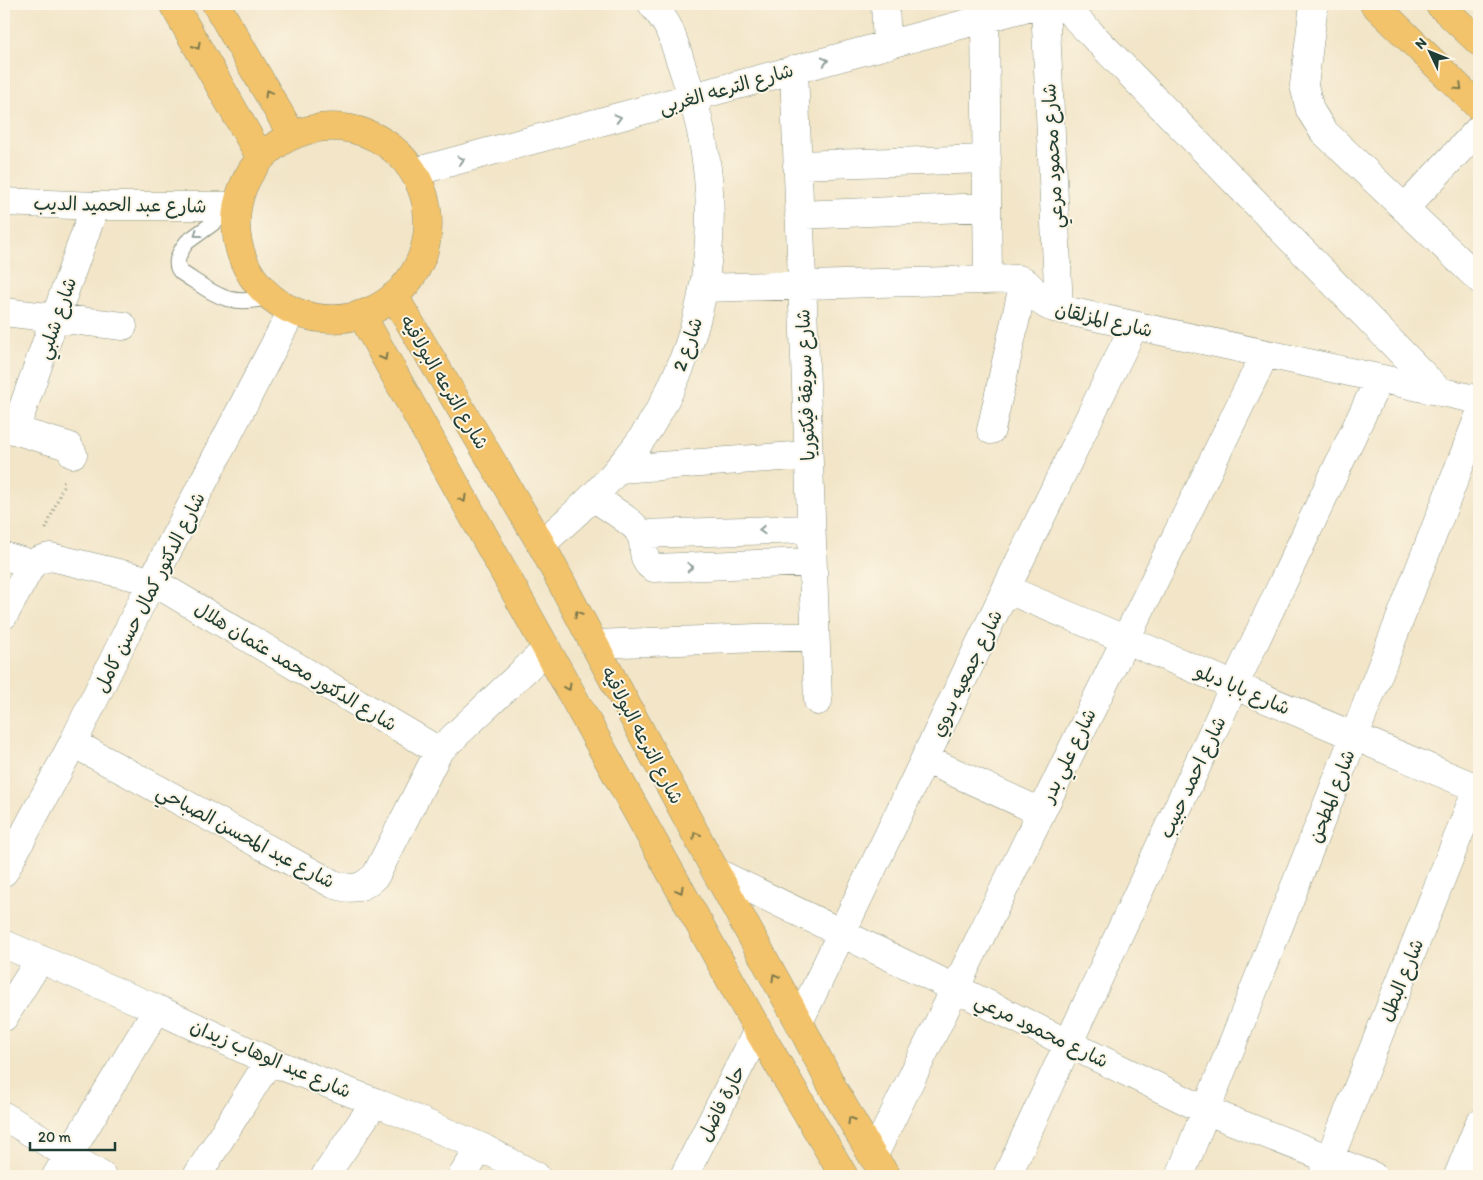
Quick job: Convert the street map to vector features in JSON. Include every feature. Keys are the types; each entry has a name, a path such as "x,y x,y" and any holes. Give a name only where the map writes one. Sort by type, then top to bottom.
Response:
{"main road":[{"path":"173,4 261,158"},
{"path":"216,4 292,135"},
{"path":"1374,4 1479,107"},
{"path":"1439,4 1479,42"},
{"path":"343,127 376,137 391,146 403,158 414,172 422,190 427,209 428,228 418,265 407,282 394,296 360,314 344,318 326,319 292,311 269,296 245,266 238,247 235,227 241,191 246,179 261,158 270,149 292,135 309,129 343,127"},
{"name":"شارع الترعه البولاقيه","path":"394,296 541,544 833,1088 880,1166"},
{"name":"شارع الترعه البولاقيه","path":"360,314 839,1174"}],"street":[{"name":"شارع 2","path":"541,544 594,497 620,469 649,428 673,384 692,337 704,288 710,250 711,211 709,173 704,144 694,98 668,27 652,4"},
{"path":"885,4 886,45"},
{"name":"شارع الترعه الغربى","path":"414,172 1039,4"},
{"name":"شارع محمود مرعي","path":"1045,4 1059,309"},
{"path":"1062,4 1440,392"},
{"path":"1314,4 1304,85 1310,110 1323,132 1479,279"},
{"path":"985,18 988,280"},
{"name":"شارع سويقة فيكتوريا","path":"794,69 818,701"},
{"path":"1405,208 1479,129"},
{"path":"797,165 987,160"},
{"name":"شارع عبد الحميد الديب","path":"4,202 95,206 237,206"},
{"name":"شارع شلبي","path":"10,429 56,318 95,206"},
{"path":"799,215 987,207"},
{"path":"704,288 1018,279 1024,281 991,430"},
{"name":"شارع المزلقان","path":"1024,281 1042,303 1050,308 1479,400"},
{"name":"شارع الدكتور كمال حسن كامل","path":"4,872 74,743 152,581 292,311"},
{"path":"4,312 123,326"},
{"name":"شارع جمعيه بدوي","path":"799,1022 1134,326"},
{"name":"شارع علي بدر","path":"880,1166 955,988 1265,354"},
{"name":"شارع احمد حبيب","path":"1007,1176 1234,686 1379,379"},
{"name":"شارع المطحن","path":"1180,1176 1479,416"},
{"path":"10,429 68,446 73,454"},
{"path":"620,469 808,455"},
{"path":"594,497 634,526 649,566 654,568 812,562"},
{"path":"643,547 811,529"},
{"path":"4,556 32,564 4,615"},
{"name":"شارع الدكتور محمد عثمان هلال","path":"32,564 38,560 52,557 152,581 439,751"},
{"name":"شارع بابا دبلو","path":"1006,589 1354,737 1479,787"},
{"path":"594,644 815,636"},
{"name":"شارع عبد المحسن الصباحي","path":"74,743 333,884 344,888 356,888 368,883 376,875 439,751 547,649"},
{"path":"925,760 1041,812"},
{"name":"شارع البطل","path":"1326,1168 1479,787"},
{"name":"شارع محمود مرعي","path":"716,872 1326,1168 1373,1176"},
{"name":"شارع عبد الوهاب زيدان","path":"4,944 157,1009 269,1061 375,1102 481,1147 536,1176"},
{"path":"4,1017 40,959"},
{"path":"62,1166 157,1009"},
{"name":"حارة فاضل","path":"684,1176 758,1030"},
{"path":"197,1176 269,1061"},
{"path":"325,1176 375,1102"},
{"path":"4,1116 62,1166 102,1176"},
{"path":"1458,1176 1479,1124"},
{"path":"462,1176 481,1147"}],"lane":[{"path":"237,206 187,242 177,261 177,268 222,298 240,301 255,300 269,296"}],"path":[{"path":"32,564 72,465 73,454"}]}
